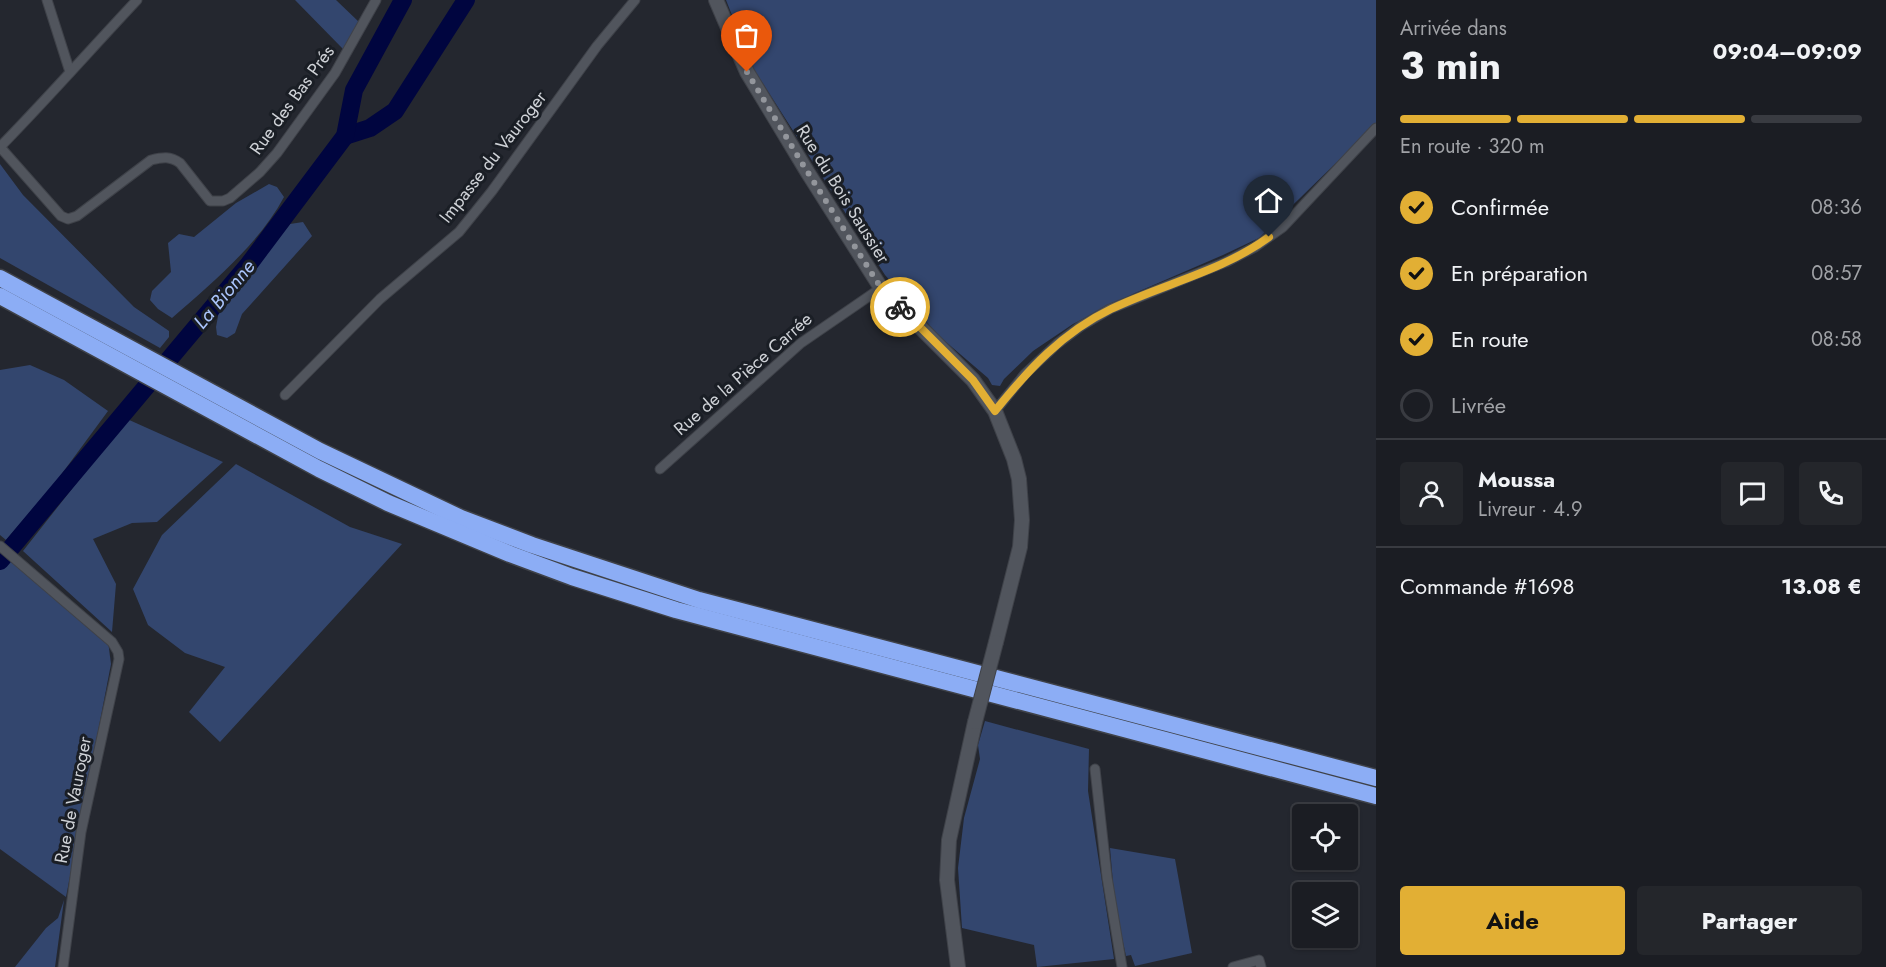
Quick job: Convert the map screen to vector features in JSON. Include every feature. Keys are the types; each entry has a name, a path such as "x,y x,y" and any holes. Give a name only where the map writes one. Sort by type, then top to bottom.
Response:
{"highway":[{"path":"0,278 144,365"},
{"path":"0,296 390,486 461,518 592,566 699,600 1376,778"},
{"path":"167,377 319,469 388,503 572,577 687,613 1376,796"}],"street":[{"path":"47,0 70,72"},
{"path":"0,147 137,0"},
{"name":"Rue des Bas Prés","path":"0,147 61,216 68,219 77,216 151,160 163,156 180,163 210,201 223,201 230,198 260,172 279,150 335,73 376,0"},
{"name":"Impasse du Vauroger","path":"285,395 380,299 459,232 492,191 597,46 635,0"},
{"name":"Rue du Bois Saussier","path":"716,0 747,72 881,288 973,380 995,411 1019,479 1022,520 1020,547 975,722 949,840 947,880 958,967"},
{"path":"995,411 1025,374 1057,344 1081,326 1110,309 1226,262 1255,248 1274,234 1376,128"},
{"name":"Rue de la Pièce Carrée","path":"660,469 801,343 881,288"},
{"name":"Rue de Vauroger","path":"0,546 112,642 118,652 119,659 81,832 63,967"},
{"path":"1095,769 1107,877 1122,967"},
{"path":"1233,967 1259,960 1261,967"}],"shaded area":[{"path":"295,0 336,0 360,23 343,49"},
{"path":"726,0 1376,0 1376,124 1259,238 1135,293 1073,324 1033,351 1004,379 1000,386 992,385 988,378 939,336 885,275 753,68"},
{"path":"0,164 23,195 134,307 169,331 169,337 160,348 0,258"},
{"path":"269,184 277,187 284,197 262,231 248,247 172,318 158,309 150,300 152,291 171,272 168,243 179,234 194,237 236,203"},
{"path":"303,222 312,236 242,314 235,333 227,338 217,335 219,311 290,224"},
{"path":"30,365 64,380 108,411 55,483 6,540 0,535 0,370"},
{"path":"127,419 223,462 157,522 132,523 93,539 116,584 112,632 23,551"},
{"path":"236,464 350,527 402,544 220,742 189,712 225,667 185,653 148,625 133,589 162,535"},
{"path":"8,558 107,633 111,664 66,897 0,849 0,564"},
{"path":"985,721 1089,749 1088,791 1114,959 1037,967 1034,945 962,928 958,868 964,818 980,759 978,745"},
{"path":"1110,848 1175,859 1192,953 1135,966 1131,955 1126,956 1115,906"},
{"path":"64,900 55,967 15,967 46,928 58,918"}],"waterway":[{"name":"La Bionne","path":"0,561 249,264 345,136 354,90 403,0"},
{"path":"345,136 370,128 395,111 466,0"}],"way so far":[{"path":"747,72 881,288 900,307"}],"route":[{"path":"900,307 973,380 995,411 1025,374 1057,344 1081,326 1110,309 1226,262 1255,248 1269,237"}]}
